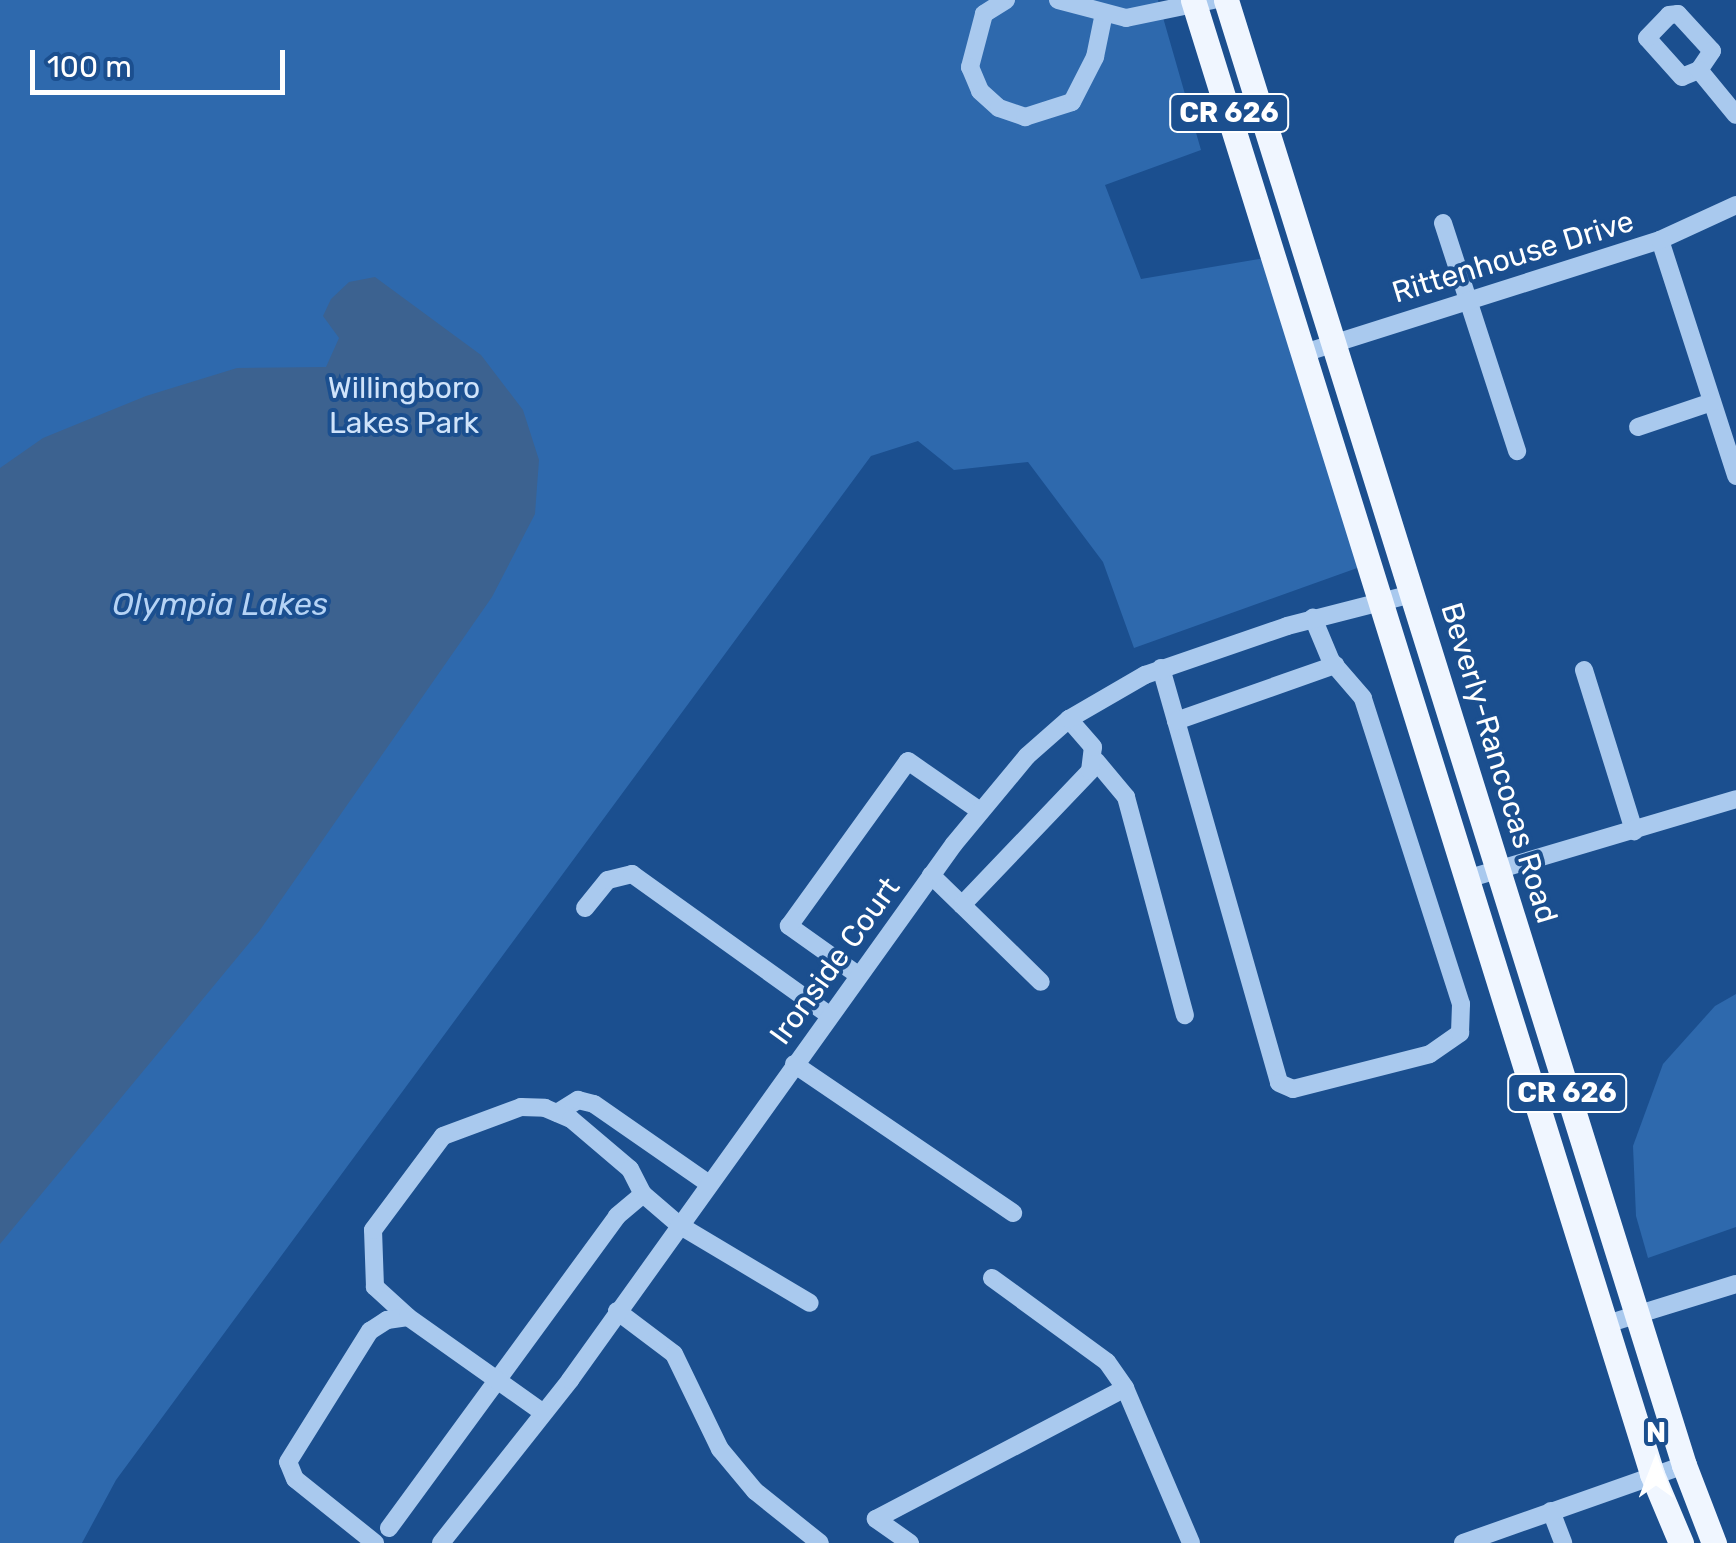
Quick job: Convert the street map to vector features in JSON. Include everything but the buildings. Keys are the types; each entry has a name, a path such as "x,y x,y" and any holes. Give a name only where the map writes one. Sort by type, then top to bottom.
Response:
{"main road":[{"name":"Beverly-Rancocas Road","path":"1226,0 1636,1315 1684,1465 1714,1543"},
{"name":"Beverly-Rancocas Road","path":"1201,2 1304,352 1610,1324 1652,1474 1681,1543"}],"street":[{"path":"1006,0 984,14 970,66 980,91 998,108 1025,116 1072,102 1095,57 1104,12"},
{"path":"1058,0 1126,18 1201,2"},
{"path":"1699,70 1736,115"},
{"name":"Rittenhouse Drive","path":"1304,352 1660,240 1736,205"},
{"path":"1443,224 1518,451"},
{"path":"1660,240 1735,466"},
{"path":"1638,427 1712,402"},
{"name":"Ironside Court","path":"441,1543 617,1311 980,810 1068,719 1161,668 1313,618 1412,594"},
{"path":"1161,668 1279,1083 1293,1089 1430,1054 1460,1033 1461,1004 1363,698 1335,665 1313,618"},
{"path":"1176,721 1335,665"},
{"path":"1584,670 1634,831"},
{"path":"1068,719 1093,747 1096,761 1126,797 1185,1016"},
{"path":"858,975 788,926 908,760 980,810"},
{"path":"962,905 1096,761"},
{"path":"1470,878 1736,799"},
{"path":"585,908 608,880 632,874 829,1015"},
{"path":"932,875 1041,982"},
{"path":"794,1064 1013,1213"},
{"path":"557,1113 578,1100 594,1104 709,1184"},
{"path":"542,1412 408,1317 375,1287 370,1266 373,1230 442,1136 521,1107 557,1113 630,1169 644,1194 680,1224 810,1303"},
{"path":"389,1528 617,1216 644,1194"},
{"path":"992,1278 1107,1362 1125,1388 1191,1543"},
{"path":"1610,1324 1736,1284"},
{"path":"617,1311 674,1354 720,1449 755,1491 820,1543"},
{"path":"375,1543 296,1479 288,1462 370,1332 387,1320 408,1317"},
{"path":"910,1543 876,1519 1125,1388"},
{"path":"1463,1543 1684,1465"},
{"path":"1551,1511 1563,1543"}],"green space":[{"name":"Willingboro Lakes Park","path":"0,0 1158,0 1201,150 1105,185 1141,279 1265,258 1360,567 1134,648 1103,562 1028,462 954,470 918,441 871,456 116,1480 82,1543 0,1543"},
{"path":"1736,994 1736,1227 1648,1258 1636,1216 1633,1146 1663,1064 1715,1006"}],"water":[{"name":"Olympia Lakes","path":"375,277 481,355 523,410 539,460 535,514 492,597 260,930 0,1244 0,468 43,438 146,396 237,368 326,367 339,338 323,316 331,299 349,282"}]}
